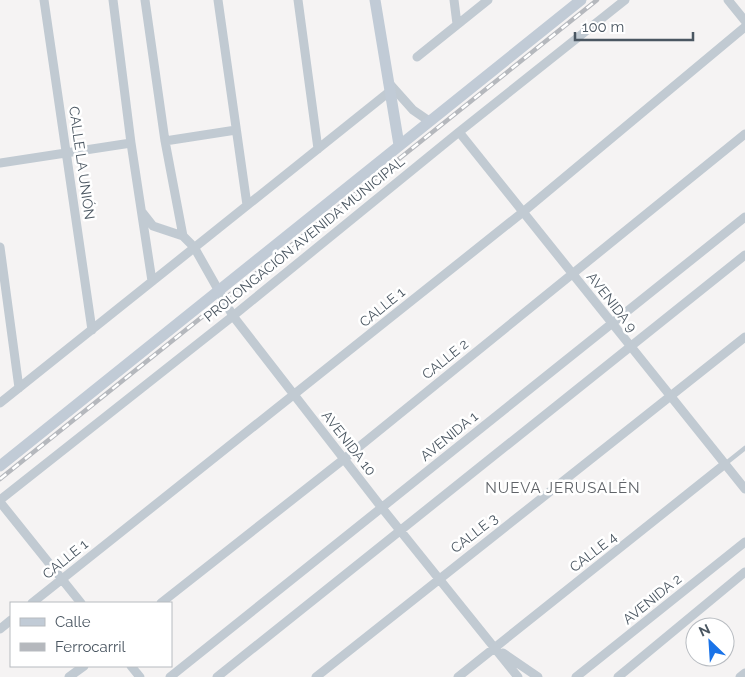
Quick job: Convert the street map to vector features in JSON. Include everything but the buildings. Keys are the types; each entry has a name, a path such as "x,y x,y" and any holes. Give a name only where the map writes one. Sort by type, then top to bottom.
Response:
{"main road":[{"path":"375,0 400,145"},
{"name":"PROLONGACIÓN AVENIDA MUNICIPAL","path":"0,466 582,0"}],"street":[{"name":"CALLE LA UNIÓN","path":"44,0 92,330"},
{"path":"113,0 131,143 152,281"},
{"path":"141,210 152,226 183,236 165,142 145,0"},
{"path":"218,0 247,206"},
{"path":"298,0 318,149"},
{"path":"454,0 458,24"},
{"path":"417,57 488,0"},
{"name":"PROLONGACIÓN AVENIDA MUNICIPAL","path":"0,501 625,0"},
{"path":"728,0 745,21"},
{"name":"CALLE 1","path":"33,602 523,212 745,27"},
{"path":"0,403 318,149 389,86 413,110 429,121"},
{"path":"165,142 236,130"},
{"name":"AVENIDA 9","path":"459,132 745,489"},
{"name":"CALLE 2","path":"162,602 344,460 745,134"},
{"path":"0,163 131,143"},
{"name":"AVENIDA 1","path":"170,677 745,217"},
{"name":"AVENIDA 10","path":"183,236 194,247 233,316 399,530 518,677"},
{"path":"0,247 19,388"},
{"path":"216,677 745,255"},
{"name":"CALLE 3","path":"316,677 438,578 745,337"},
{"name":"CALLE 4","path":"458,677 725,464"},
{"path":"0,501 80,602"},
{"name":"AVENIDA 2","path":"576,677 745,542"},
{"path":"618,677 745,572"},
{"name":"AVENIDA 10","path":"494,647 538,677"},
{"path":"69,677 83,667"},
{"path":"132,667 140,677"},
{"path":"740,677 745,673"}],"lane":[{"name":"CALLE 4","path":"725,464 745,448"}],"railway":[{"path":"0,479 597,0"}],"district":[{"name":"NUEVA JERUSALÉN","path":"563,488"}]}
